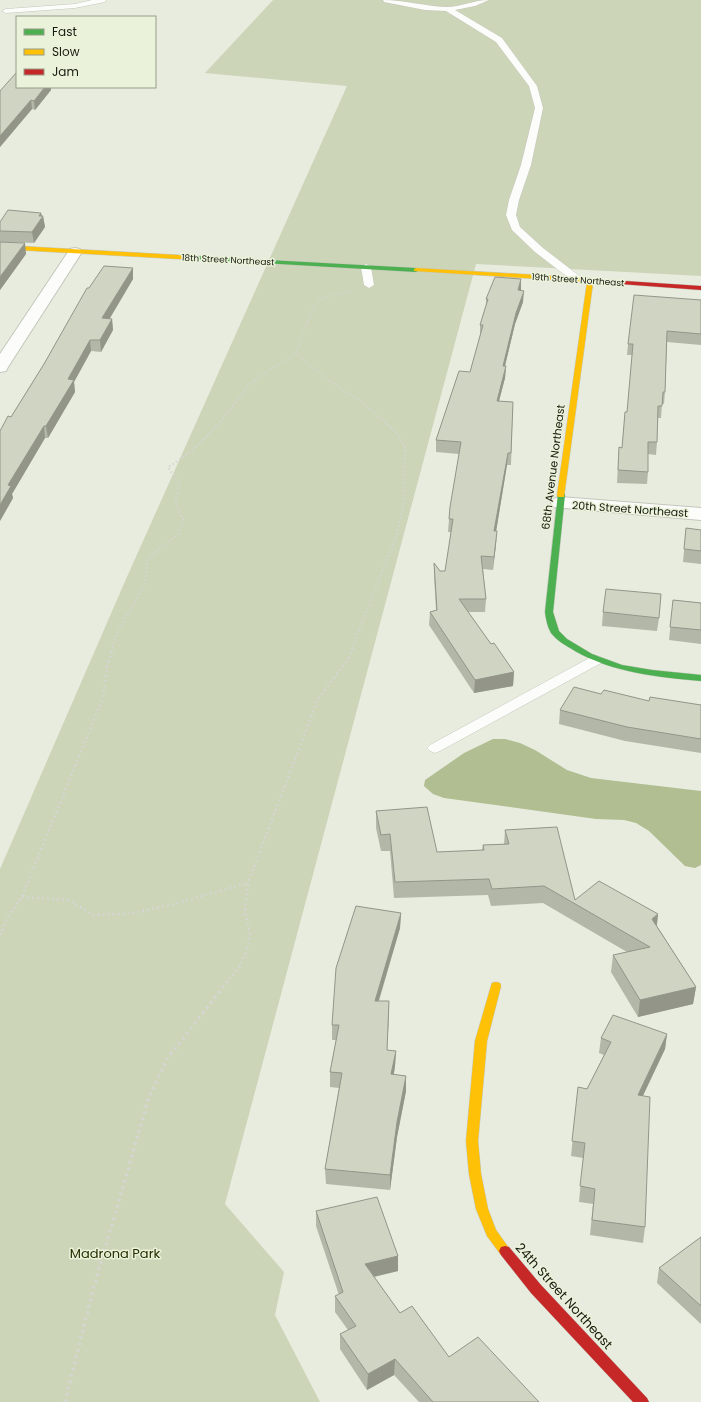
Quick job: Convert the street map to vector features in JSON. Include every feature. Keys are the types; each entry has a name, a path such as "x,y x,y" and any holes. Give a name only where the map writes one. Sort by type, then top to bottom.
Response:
{"street":[{"name":"18th Street Northeast","path":"0,247 456,272"},
{"path":"0,367 75,252"},
{"name":"19th Street Northeast","path":"456,272 701,288"},
{"name":"68th Avenue Northeast","path":"590,280 560,503 549,612 551,623 556,634 588,657 596,660 632,671 701,678"},
{"name":"20th Street Northeast","path":"560,503 701,514"},
{"name":"24th Street Northeast","path":"496,986 481,1041 472,1140 475,1174 482,1209 491,1232 511,1259 642,1402"}],"lane":[{"path":"6,11 75,6 102,0"},
{"path":"387,0 449,10 470,7 485,0"},
{"path":"449,10 499,40 533,86 539,108 526,165 514,200 512,216 516,228 539,250 578,280"},
{"path":"366,267 369,285"},
{"path":"435,748 596,660"}],"path":[{"path":"0,935 8,916 22,897 103,697 107,667 116,634 145,585 147,563 149,558 178,534 184,521 174,506 175,495 180,485 168,467 181,460 208,433 228,412 246,388 272,368 296,354 313,307 320,299 369,285"},
{"path":"65,1402 93,1290 149,1097 167,1059 220,990 239,968 248,950 250,934 245,912 248,883 318,699 346,661 383,573 396,537 404,504 405,447 395,431 366,405 322,376 296,354"},
{"path":"22,897 69,900 94,915 127,914 166,906 248,883"}],"green space":[{"name":"Madrona Park","path":"273,0 701,0 701,276 476,264 225,1204 284,1272 275,1315 320,1402 0,1402 0,869 126,579 347,86 205,73"}],"shaded area":[{"path":"493,739 505,739 520,743 535,750 567,770 591,778 701,791 701,865 695,868 685,866 649,831 636,823 624,820 596,819 444,798 433,794 424,786 425,780 464,753"}],"building":[{"path":"16,73 16,88 44,88 34,101 31,100 0,136 0,91"},
{"path":"8,210 41,213 39,216 43,216 32,232 0,231 0,222"},
{"path":"0,242 25,243 0,277"},
{"path":"104,266 133,268 102,318 112,319 100,340 90,340 68,379 74,380 8,485 11,486 0,505 0,431 8,416 11,417 44,364 87,288 89,288"},
{"path":"495,277 521,279 518,290 524,291 516,313 503,366 506,366 497,401 513,402 511,453 508,453 494,531 497,531 494,557 481,556 486,599 459,599 491,644 494,643 514,672 475,680 430,612 437,610 434,563 440,571 445,571 453,519 449,519 450,507 461,442 436,440 459,371 470,372 483,325 480,325 488,299 486,299"},
{"path":"634,295 701,300 701,334 667,331 665,392 663,392 662,406 658,406 657,442 648,442 648,472 618,470 619,447 622,448 625,412 627,412 633,344 628,344"},
{"path":"686,528 701,530 701,551 684,549"},
{"path":"606,589 661,594 659,618 603,612"},
{"path":"673,600 701,603 701,630 670,627"},
{"path":"574,687 601,694 604,690 649,701 650,697 701,705 701,739 627,727 560,710"},
{"path":"427,807 437,852 484,850 483,845 509,844 505,830 557,827 575,900 599,881 658,914 652,919 696,987 640,1000 613,955 650,947 544,886 492,889 489,879 395,882 390,834 381,835 376,811"},
{"path":"356,906 401,913 375,1001 389,1001 387,1050 396,1051 391,1074 406,1076 397,1122 390,1175 325,1169 342,1073 330,1072 339,1025 332,1025 336,968"},
{"path":"613,1015 667,1034 638,1095 650,1097 645,1227 592,1220 595,1189 580,1186 585,1143 572,1141 578,1087 587,1089 611,1042 601,1038"},
{"path":"377,1197 398,1256 365,1264 400,1313 412,1306 449,1357 478,1337 539,1402 433,1402 395,1359 368,1374 340,1334 356,1326 335,1296 343,1292 316,1211"},
{"path":"701,1237 701,1306 659,1268"}],"traffic: fast":[{"path":"196,258 416,270"},
{"path":"561,495 549,612 555,632 574,647 604,662 619,667 652,673 701,678"}],"traffic: slow":[{"path":"0,247 196,258"},
{"path":"416,270 595,281"},
{"path":"561,495 590,280"},
{"path":"496,986 481,1041 472,1141 475,1174 482,1209 491,1232 505,1251"}],"traffic: jam":[{"path":"595,281 701,288"},
{"path":"505,1251 536,1289 642,1402"}]}
